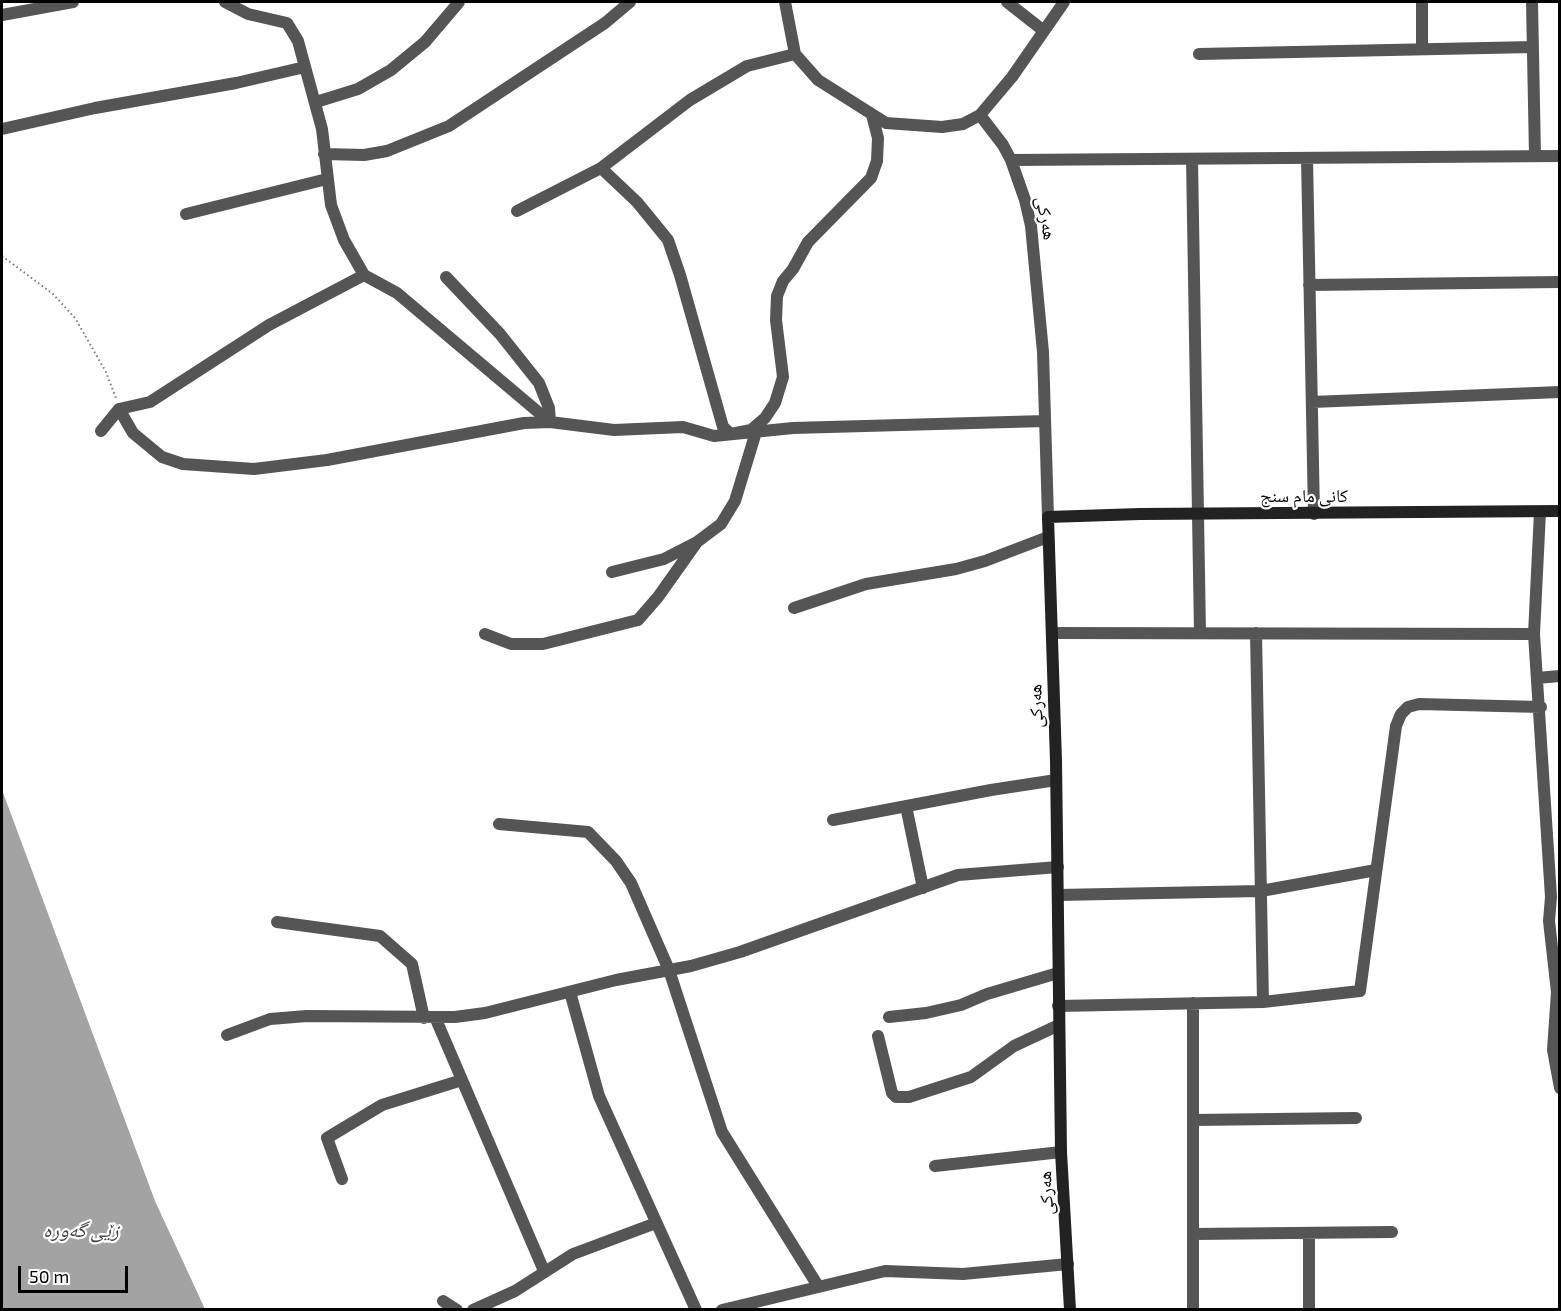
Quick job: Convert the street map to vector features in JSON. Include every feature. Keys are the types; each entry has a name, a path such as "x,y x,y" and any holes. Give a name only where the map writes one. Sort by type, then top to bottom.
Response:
{"street":[{"path":"2,15 73,2"},
{"path":"225,2 248,14 286,23 298,41 316,102 331,205 344,240 364,276 397,293 550,423"},
{"path":"316,102 358,89 391,70 425,42 459,2"},
{"path":"324,154 364,155 387,151 450,126 605,23 630,2"},
{"path":"786,2 795,54 818,81 886,123 942,128 963,124 980,115 1064,2"},
{"path":"1006,2 1044,31"},
{"path":"1422,2 1422,48"},
{"path":"1532,2 1534,156"},
{"path":"1198,54 1533,47"},
{"path":"517,211 601,168 690,100 747,66 795,54"},
{"path":"2,129 95,108 236,83 305,67"},
{"path":"731,434 751,430 765,418 775,403 783,377 776,320 777,296 783,281 793,269 808,242 871,178 877,161 878,138 872,115"},
{"name":"هەرکی","path":"980,115 1003,145 1011,160 1025,200 1036,261 1044,352 1058,867 1061,1152 1070,1310"},
{"path":"1011,160 1560,156"},
{"path":"1307,158 1314,514"},
{"path":"1192,159 1200,633"},
{"path":"601,168 637,202 668,240 680,274 723,427 731,434"},
{"path":"186,214 327,179"},
{"path":"101,431 119,409 150,402 268,325 364,276"},
{"path":"446,277 500,334 539,383 549,408 550,423"},
{"path":"1309,285 1560,282"},
{"path":"1312,402 1560,392"},
{"path":"119,409 133,433 162,457 183,464 228,468 287,466 524,423 550,423 614,430 683,427 714,436 793,428 908,423 1045,421"},
{"path":"612,572 664,559 698,542 721,524 735,501 756,432"},
{"name":"کانی مام سنج","path":"1048,517 1199,513 1560,511"},
{"path":"1540,512 1534,634 1555,897 1549,921 1557,992 1553,1050 1560,1088"},
{"path":"794,608 866,584 975,564 1048,537"},
{"path":"485,634 512,644 543,644 638,620 698,542"},
{"path":"1052,633 1534,634"},
{"path":"1256,633 1263,1002"},
{"path":"1537,678 1560,676"},
{"path":"1058,1006 1263,1002 1360,991 1396,726 1401,714 1408,707 1419,704 1540,707"},
{"path":"833,820 1056,780"},
{"path":"906,806 923,888"},
{"path":"499,824 575,829 588,832 598,840 631,883 669,970 722,1132 818,1286"},
{"path":"227,1035 270,1019 307,1016 429,1018 485,1013 740,952 958,875 1058,867"},
{"path":"1058,895 1261,891 1376,870"},
{"path":"277,922 380,936 412,964 429,1018 462,1080 544,1271"},
{"path":"889,1017 926,1013 961,1005 995,991 1058,974"},
{"path":"570,992 599,1096 696,1310"},
{"path":"1192,1003 1193,1310"},
{"path":"878,1036 892,1094 896,1097 909,1097 970,1077 1014,1046 1059,1025"},
{"path":"342,1179 330,1152 327,1138 382,1105 462,1080"},
{"path":"1193,1120 1356,1118"},
{"path":"935,1166 1061,1152"},
{"path":"473,1310 515,1291 573,1254 656,1222"},
{"path":"1193,1234 1392,1232"},
{"path":"1309,1233 1309,1310"},
{"path":"722,1310 818,1286 899,1270 963,1274 1068,1264"},
{"path":"443,1301 457,1310"}],"path":[{"path":"2,256 53,294 75,318 106,372 119,409"}],"water":[{"name":"زێی گەورە","path":"2,790 155,1201 205,1309 2,1309"}]}
